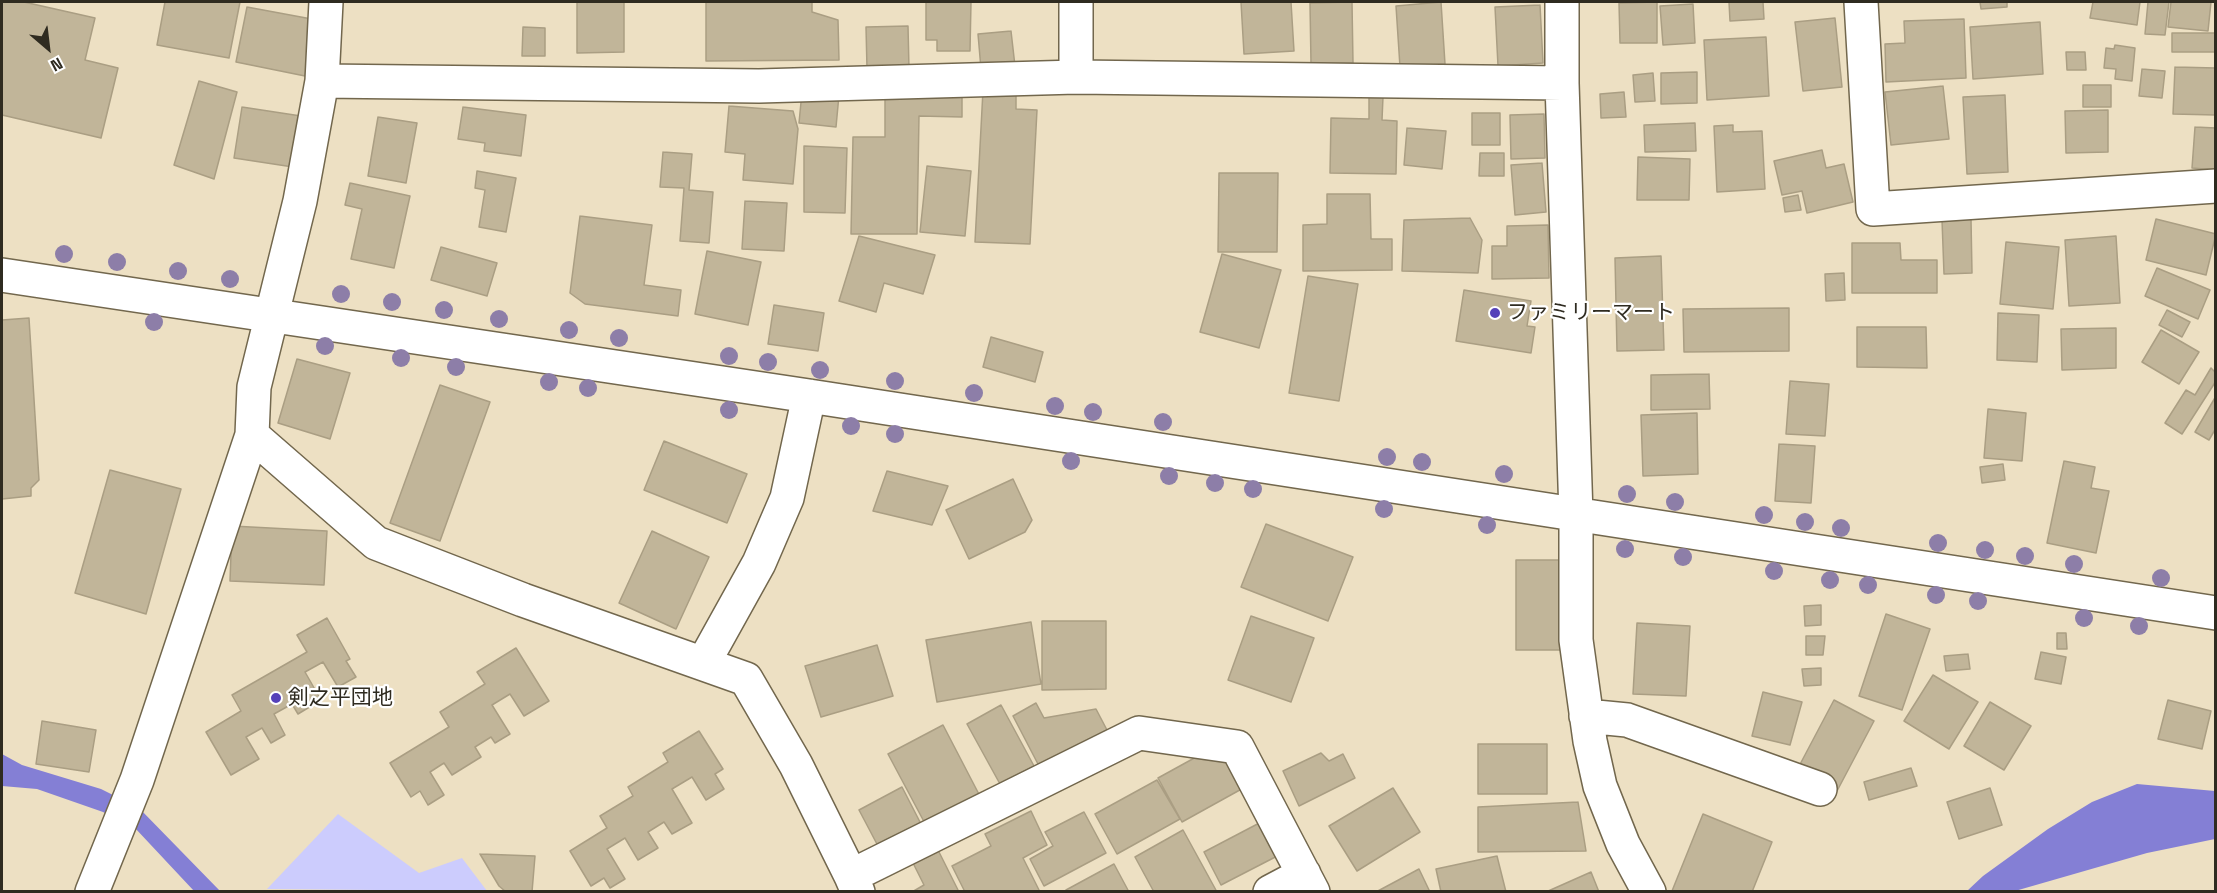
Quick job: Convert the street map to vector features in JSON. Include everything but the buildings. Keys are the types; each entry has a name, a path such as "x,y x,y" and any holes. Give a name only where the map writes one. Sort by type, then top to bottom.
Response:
{"street":[{"path":"92,891 137,780 252,435 254,387 274,315 300,201 322,81 326,2"},
{"path":"1076,2 1076,77"},
{"path":"1562,2 1562,83 1576,516 1576,640 1586,716 1600,786 1623,844 1649,891"},
{"path":"1861,2 1873,209 2216,186"},
{"path":"322,81 759,86 1076,77 1562,83"},
{"path":"2,275 809,396 2216,613"},
{"path":"704,662 759,563 787,498 809,396"},
{"path":"252,435 376,543 523,600 704,662 746,679 795,765 855,884 1139,733 1237,747 1308,883 1270,891"},
{"path":"1586,716 1627,720 1820,789"}],"shaded area":[{"path":"2,754 22,765 101,789 139,808 220,891 194,891 135,828 103,812 37,789 2,786"},
{"path":"2137,784 2215,791 2215,839 2147,853 2015,891 1967,891 1983,876 2048,829 2092,802"},
{"path":"338,814 419,873 462,858 487,891 267,889"}],"place":[{"name":"ファミリーマート","path":"1495,313"},
{"name":"剣之平団地","path":"276,698"}]}
